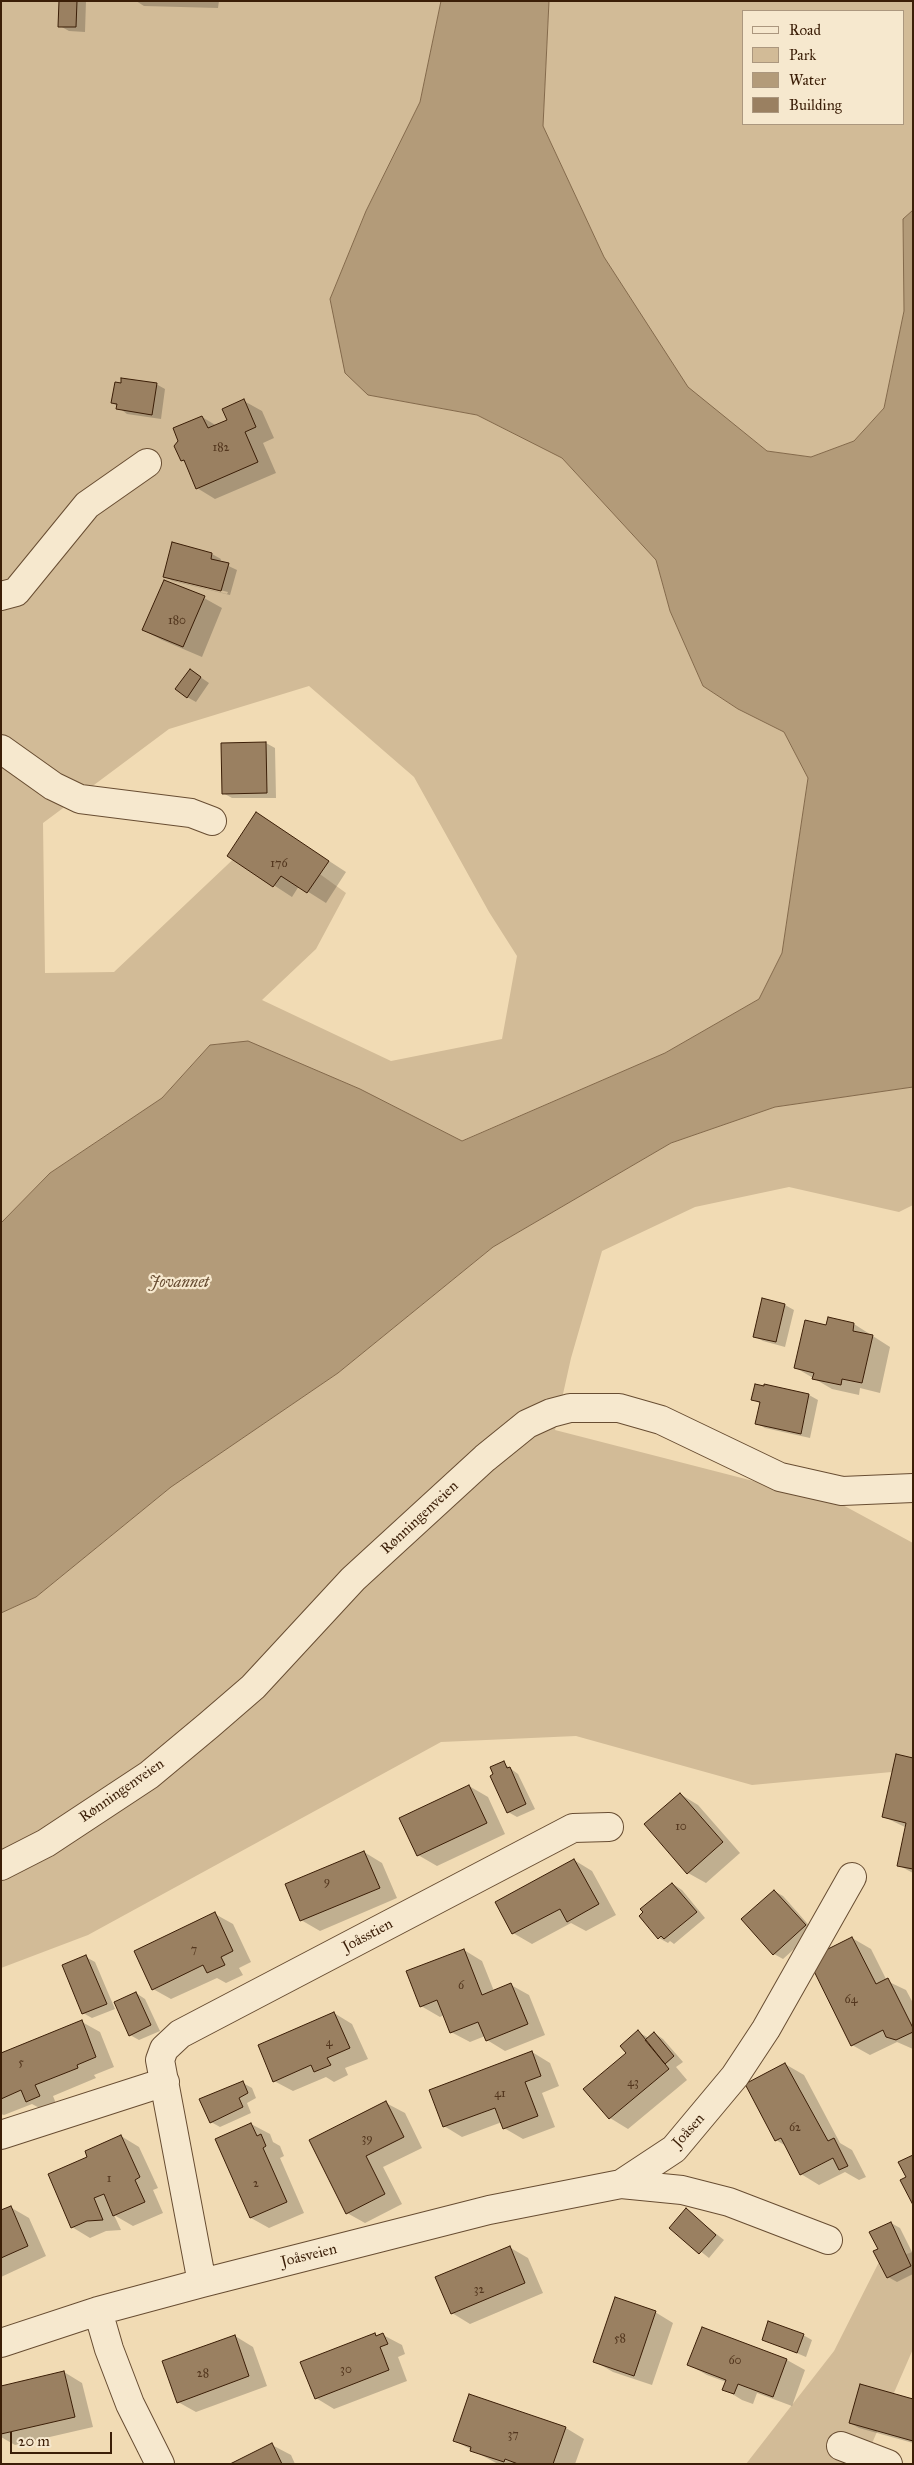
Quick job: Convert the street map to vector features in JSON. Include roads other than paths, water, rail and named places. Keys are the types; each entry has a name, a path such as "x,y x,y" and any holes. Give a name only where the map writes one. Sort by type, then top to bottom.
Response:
{"street":[{"path":"1,596 16,592 86,505 147,463"},
{"path":"1,749 53,786 80,799 191,813 212,821"},
{"name":"Rønningenveien","path":"1,1866 46,1843 149,1775 253,1687 353,1579 484,1458 527,1424 551,1413 570,1408 620,1408 661,1420 780,1477 842,1491 913,1488"},
{"name":"Joåsstien","path":"202,2283 160,2060 164,2049 180,2034 573,1828 609,1827"},
{"name":"Joåsen","path":"621,2184 674,2149 735,2076 766,2029 852,1877"},
{"path":"1,2135 165,2082"},
{"path":"621,2184 682,2190 729,2202 828,2240"},
{"name":"Joåsveien","path":"1,2343 98,2311 202,2283 489,2210 621,2184"},
{"path":"98,2311 109,2350 130,2404 160,2464"},
{"path":"842,2446 888,2464"}],"water":[{"name":"Jovannet","path":"441,1 549,1 543,126 604,257 688,387 767,451 811,457 854,441 884,408 904,311 903,219 913,210 913,1087 775,1107 671,1143 493,1247 338,1373 171,1487 36,1597 1,1613 1,1223 50,1173 162,1098 210,1045 248,1041 360,1089 462,1141 665,1053 759,999 782,953 808,778 784,732 738,709 703,686 670,611 656,560 562,458 477,415 368,395 345,373 330,299 366,211 420,102"}]}
